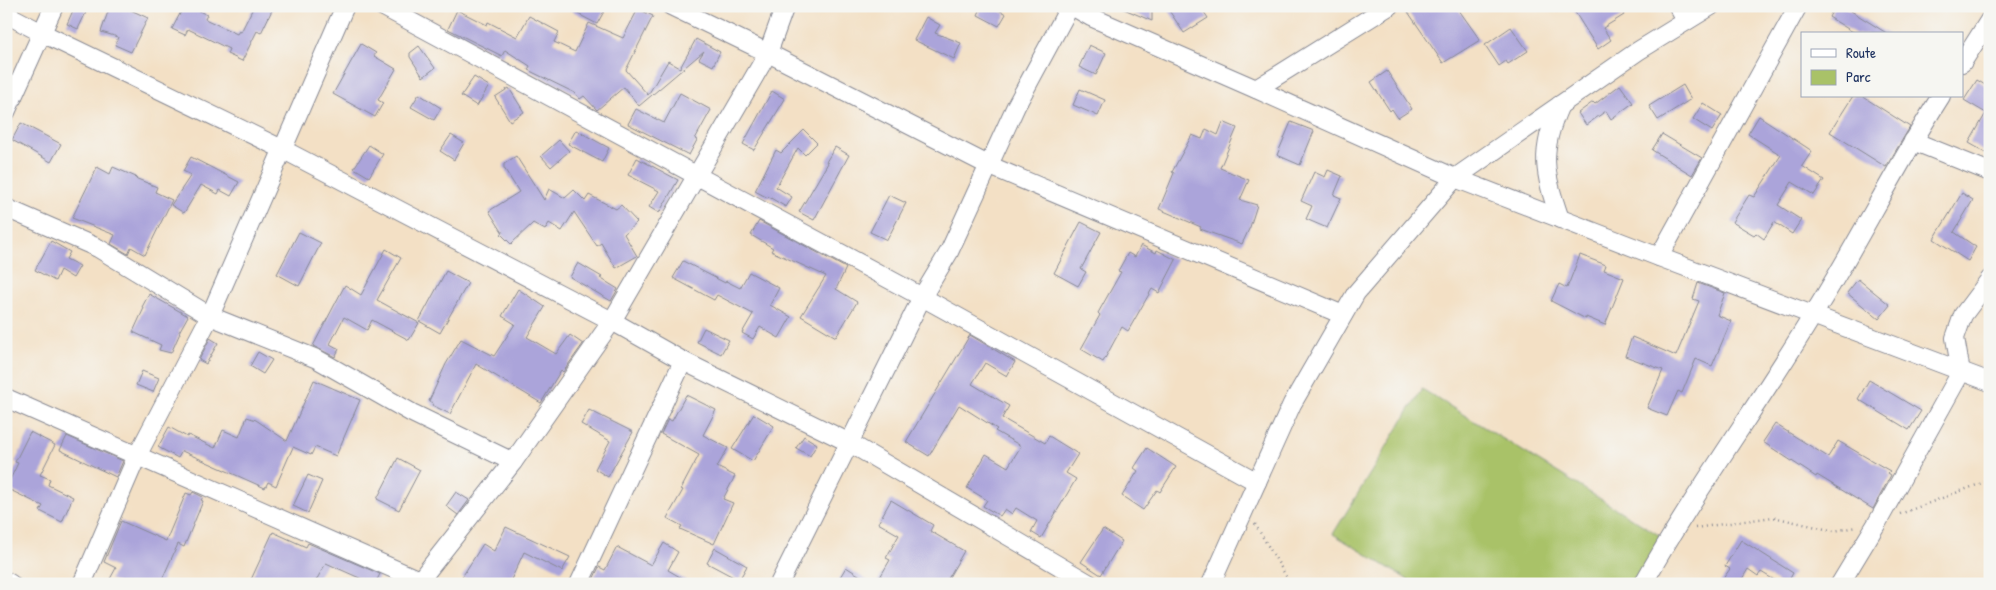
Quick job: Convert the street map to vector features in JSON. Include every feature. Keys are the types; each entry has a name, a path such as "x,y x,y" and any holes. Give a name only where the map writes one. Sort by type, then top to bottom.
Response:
{"street":[{"path":"6,112 54,6"},
{"path":"82,584 137,456 210,316 345,6"},
{"path":"382,6 922,297 1257,482"},
{"path":"671,6 988,165 1343,315"},
{"path":"6,398 422,582 512,462 612,321 768,53 785,6"},
{"path":"779,584 789,568 848,442 922,297 950,252 1016,106 1071,6 1091,17 1455,178 1990,382"},
{"path":"1256,89 1389,6"},
{"path":"1211,584 1292,404 1356,293 1455,178 1638,51 1682,14 1711,6"},
{"path":"1659,257 1798,6"},
{"path":"6,14 282,149 612,321 683,361 848,442 1090,584"},
{"path":"1964,59 1990,19"},
{"path":"1636,580 1673,531 1814,315 1912,141 1940,98"},
{"path":"1560,105 1551,124 1546,155 1548,182 1560,219"},
{"path":"1912,141 1990,172"},
{"path":"6,208 98,248 210,316 317,359 412,413 512,462"},
{"path":"1840,584 1877,523 1961,372 1956,338 1963,315 1990,279"},
{"path":"579,584 683,361"},
{"path":"6,582 11,584"}],"path":[{"path":"1673,531 1772,516 1834,532 1877,523 1990,480"},
{"path":"1245,508 1292,584"},
{"path":"1622,584 1636,580"}],"green space":[{"path":"1422,389 1667,540 1640,584 1415,584 1333,534"}],"building":[{"path":"75,6 89,6 78,29 67,24"},
{"path":"110,6 122,6 148,18 131,52 115,45 118,37 101,32"},
{"path":"184,6 189,6 207,15 205,19 237,34 239,31 241,32 254,6 274,6 261,33 257,31 242,61 227,54 229,49 188,29 185,35 172,29"},
{"path":"563,6 607,6 597,24"},
{"path":"982,6 991,6 1006,14 999,26 978,15"},
{"path":"1117,6 1152,6 1152,21"},
{"path":"1166,6 1200,6 1208,18 1184,33"},
{"path":"1404,6 1456,6 1480,40 1443,63"},
{"path":"1571,6 1619,6 1624,15 1603,28 1611,40 1598,49"},
{"path":"1835,6 1843,6 1885,32 1853,32 1829,17"},
{"path":"638,9 653,16 626,70 648,95 668,61 680,68 696,39 720,52 713,66 699,59 704,51 639,106 624,87 597,110 584,96 580,99 575,93 528,70 530,66 505,50 502,56 448,29 457,10 487,25 488,22 517,37 529,16 559,32 554,42 575,52 589,23 623,38"},
{"path":"926,17 940,25 935,33 961,43 954,59 914,40"},
{"path":"1511,27 1528,51 1508,64 1506,61 1499,66 1485,45"},
{"path":"361,44 376,53 374,56 396,69 378,100 383,103 375,117 333,94"},
{"path":"1089,45 1106,53 1096,75 1079,67"},
{"path":"419,46 435,68 423,77 410,57 410,53"},
{"path":"1387,71 1412,109 1398,118 1392,109 1390,111 1371,82"},
{"path":"474,77 489,86 477,106 461,96"},
{"path":"1977,80 1990,88 1990,155 1969,143 1986,113 1964,100"},
{"path":"1620,85 1633,103 1611,119 1606,111 1586,125 1578,113 1593,102 1595,104"},
{"path":"1683,85 1691,99 1658,120 1649,106"},
{"path":"509,88 524,112 510,121 495,97"},
{"path":"1080,89 1105,100 1098,116 1073,105"},
{"path":"772,91 785,99 754,150 743,144"},
{"path":"680,93 711,110 695,139 697,140 689,155 628,124 636,109 664,123"},
{"path":"419,94 441,108 434,120 411,107"},
{"path":"1852,98 1865,98 1910,127 1886,167 1830,132"},
{"path":"1703,103 1722,115 1712,131 1693,119"},
{"path":"1759,116 1812,151 1802,166 1824,180 1814,195 1792,182 1778,205 1801,220 1792,234 1774,222 1764,239 1756,233 1754,235 1732,222 1749,195 1754,197 1781,155 1748,134"},
{"path":"1223,122 1237,128 1220,168 1249,180 1240,200 1257,205 1242,244 1200,229 1201,227 1159,209 1174,173 1172,172 1192,135 1202,139 1206,129 1218,135"},
{"path":"1291,122 1314,131 1300,165 1277,155"},
{"path":"21,123 61,144 51,162 12,140"},
{"path":"576,130 609,148 602,162 568,144"},
{"path":"804,130 817,143 805,155 798,148 776,187 792,197 786,207 755,191 776,150 781,153"},
{"path":"1662,134 1702,158 1692,175 1652,150"},
{"path":"451,135 464,143 454,160 440,151"},
{"path":"559,140 569,151 551,167 541,156"},
{"path":"369,145 383,154 369,177 354,168"},
{"path":"835,147 849,155 814,220 799,212 828,163 826,162"},
{"path":"516,156 544,200 549,189 565,198 574,190 585,201 589,195 616,209 621,205 637,222 624,234 637,256 616,268 601,243 597,246 574,212 562,231 549,223 545,230 533,223 511,244 501,234 503,233 489,211 519,192 504,168 504,164"},
{"path":"191,157 239,182 231,196 220,190 218,194 201,185 184,213 171,205 191,175 183,171"},
{"path":"637,158 678,180 659,213 649,207 659,191 628,175"},
{"path":"97,167 110,174 113,167 136,177 157,187 155,192 172,200 145,255 131,247 128,254 111,244 115,235 72,218"},
{"path":"1328,170 1342,176 1334,195 1341,198 1327,228 1306,219 1312,206 1301,201 1314,172 1325,177"},
{"path":"1962,193 1973,200 1954,232 1976,247 1968,261 1934,239"},
{"path":"889,195 906,203 887,240 870,232"},
{"path":"759,221 846,268 836,289 857,302 836,337 801,316 826,276 771,251 773,248 751,235"},
{"path":"1081,222 1101,232 1081,269 1086,272 1078,286 1054,273"},
{"path":"299,232 321,243 299,286 277,274"},
{"path":"51,241 70,252 66,259 80,266 73,278 60,270 55,281 35,270"},
{"path":"1141,245 1156,253 1157,250 1176,260 1159,293 1152,289 1128,331 1122,327 1103,362 1081,349 1100,315 1098,313 1121,272 1118,271 1128,253 1135,257"},
{"path":"386,249 401,258 377,300 419,323 409,340 372,320 367,330 344,317 330,344 339,349 335,357 313,346 345,285 361,295"},
{"path":"1580,255 1606,265 1604,270 1624,278 1605,325 1586,317 1586,319 1551,301 1559,284 1567,288"},
{"path":"683,261 725,283 726,281 740,288 749,272 779,288 770,305 791,317 779,338 760,327 753,339 742,333 753,314 717,295 714,300 673,278"},
{"path":"578,263 618,289 611,301 570,277"},
{"path":"446,271 468,283 440,333 419,321"},
{"path":"1858,279 1890,305 1879,319 1847,293"},
{"path":"1698,283 1725,293 1717,315 1731,321 1712,366 1696,359 1682,393 1678,391 1667,416 1647,408 1663,370 1625,356 1632,337 1676,356 1699,301 1693,299"},
{"path":"518,289 545,307 527,337 556,354 570,335 583,344 563,372 561,370 541,403 476,364 450,414 432,405 433,403 429,401 446,364 461,339 494,356 515,324 502,316"},
{"path":"149,294 188,316 171,353 159,350 161,345 133,332"},
{"path":"704,328 729,340 721,354 697,342"},
{"path":"970,335 1015,362 1007,376 985,363 972,384 1009,406 1002,418 1045,443 1049,436 1078,454 1066,473 1076,479 1041,538 1031,532 1037,521 1016,508 1012,514 1005,509 1000,516 983,506 987,500 967,488 986,454 1008,467 1021,446 995,431 997,429 959,405 929,456 906,442"},
{"path":"210,338 218,343 206,364 199,360"},
{"path":"258,352 272,360 263,374 250,366"},
{"path":"142,371 159,378 153,392 136,385"},
{"path":"314,380 360,400 336,456 315,447 311,455 293,447 276,486 268,482 265,488 182,451 178,458 158,447 169,427 187,437 188,435 215,448 223,430 239,437 247,417 256,420 287,441"},
{"path":"1869,380 1921,411 1909,430 1858,399"},
{"path":"686,395 716,410 703,435 728,448 717,467 735,476 723,499 733,503 714,544 680,529 682,526 667,518 683,490 681,489 699,455 661,434 668,419 672,421"},
{"path":"589,410 633,432 608,477 595,469 610,441 581,424"},
{"path":"754,414 774,426 753,461 732,449"},
{"path":"1775,424 1828,457 1838,441 1890,471 1888,473 1891,475 1873,509 1817,475 1816,477 1763,442"},
{"path":"30,432 55,445 40,475 50,479 48,485 73,497 62,522 40,511 43,506 6,488 18,463 15,462"},
{"path":"67,436 123,461 116,477 60,450"},
{"path":"804,436 817,444 810,456 796,448"},
{"path":"1147,448 1176,467 1160,492 1157,490 1143,510 1122,496 1138,471 1134,468"},
{"path":"398,458 420,470 399,510 377,499"},
{"path":"308,475 322,481 308,513 293,506"},
{"path":"193,492 203,497 201,500 203,501 184,547 178,544 160,584 119,584 110,579 116,568 104,562 121,521 166,541 186,493 191,495"},
{"path":"456,492 469,500 458,515 446,506"},
{"path":"891,500 933,525 930,531 964,551 945,584 876,584 890,560 886,558 899,535 878,523"},
{"path":"506,527 570,557 562,571 524,552 509,584 471,584 462,577 483,544 494,551"},
{"path":"1103,529 1122,541 1101,575 1081,562"},
{"path":"273,532 306,547 308,543 380,574 375,584 373,584 326,563 314,584 249,584"},
{"path":"1741,540 1793,573 1787,584 1781,584 1761,572 1758,576 1748,569 1739,584 1719,584 1730,569 1725,566"},
{"path":"664,543 678,552 668,570 692,584 591,584 599,567 605,570 617,547 651,565"},
{"path":"715,548 747,566 739,580 707,563"},
{"path":"846,567 873,584 836,584"}]}
